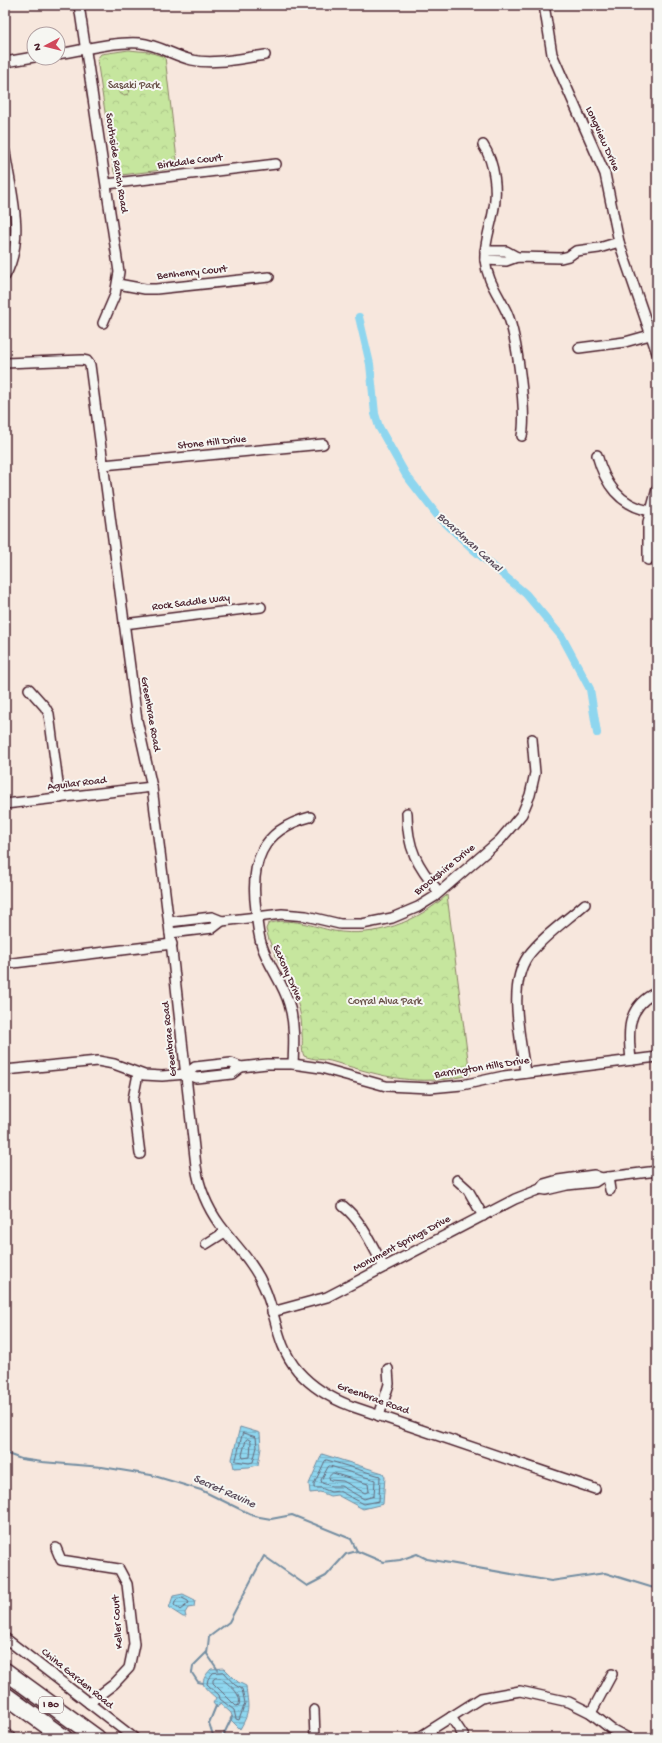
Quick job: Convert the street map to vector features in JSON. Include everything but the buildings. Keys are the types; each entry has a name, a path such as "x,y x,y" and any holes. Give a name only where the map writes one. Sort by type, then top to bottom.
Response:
{"highway":[{"name":"I 80","path":"5,1671 97,1738"},
{"name":"I 80","path":"5,1695 64,1738"}],"street":[{"name":"Southside Ranch Road","path":"79,5 118,259 118,284 116,295 103,323"},
{"name":"Longview Drive","path":"544,5 552,54 605,174 619,242 657,353"},
{"path":"66,53 140,43 156,46 181,56 199,61 265,55"},
{"path":"5,62 26,58"},
{"path":"483,145 492,166 495,196 494,211 485,251 486,260 493,288 507,314 514,334 524,413 522,436"},
{"path":"5,155 17,233 12,261 5,276"},
{"name":"Birkdale Court","path":"107,184 276,164"},
{"path":"486,260 506,261 517,257 562,258 569,256 576,251 599,248 619,242"},
{"path":"485,251 506,251 517,257"},
{"path":"501,261 502,251"},
{"name":"Benhenry Court","path":"118,284 139,288 156,289 269,277"},
{"path":"579,348 625,342 650,335"},
{"name":"Greenbrae Road","path":"5,363 75,360 87,361 91,371 139,731 152,787 172,944 198,1181 209,1207 225,1232 248,1260 260,1278 268,1297 283,1347 292,1363 304,1378 332,1398 379,1416 595,1489"},
{"name":"Stone Hill Drive","path":"103,465 323,444"},
{"path":"598,455 603,474 613,490 629,504 650,511"},
{"path":"648,560 647,534 650,511 657,489"},
{"name":"Rock Saddle Way","path":"124,624 261,607"},
{"path":"29,689 45,707 49,714 60,798"},
{"name":"Brookshire Drive","path":"169,922 212,917 222,921 294,914 340,924 362,924 406,913 427,902 500,840 522,814 530,795 535,773 532,739"},
{"name":"Aguilar Road","path":"5,804 152,787"},
{"path":"408,813 408,838 414,857 421,870 439,892"},
{"name":"Saxony Drive","path":"294,1064 294,1034 289,1004 282,986 262,946 257,917 254,874 263,849 278,832 287,826 310,817"},
{"path":"525,1073 516,994 518,977 525,962 535,949 585,904"},
{"name":"Brookshire Drive","path":"170,934 213,928 222,921"},
{"path":"5,964 172,944"},
{"path":"631,1060 629,1037 631,1019 641,1002 653,994"},
{"name":"Barrington Hills Drive","path":"5,1070 98,1061 114,1064 138,1074 162,1076 186,1074 196,1078 204,1078 232,1074 241,1067 294,1064 321,1068 380,1085 408,1088 448,1087 525,1073 657,1056"},
{"path":"138,1074 133,1099 140,1154"},
{"name":"Monument Springs Drive","path":"272,1312 327,1297 522,1196 540,1189 544,1184 565,1179 594,1175 604,1177 657,1171"},
{"path":"604,1177 610,1190"},
{"path":"457,1180 468,1190 483,1216"},
{"path":"343,1206 351,1212 360,1223 384,1267"},
{"path":"206,1244 225,1232"},
{"path":"379,1416 389,1384 388,1369"},
{"name":"Keller Court","path":"56,1548 61,1560 119,1570 127,1584 134,1644 129,1668 114,1684 89,1703"},
{"name":"China Garden Road","path":"5,1638 134,1738"},
{"path":"591,1714 612,1674"},
{"path":"418,1738 481,1698 520,1691 569,1702 591,1714 611,1729 628,1738"},
{"path":"314,1710 314,1738"},
{"path":"451,1717 465,1738"},
{"path":"5,1733 11,1738"}],"green space":[{"name":"Sasaki Park","path":"129,50 149,52 165,57 178,168 121,175 114,172 97,59 101,54"},
{"path":"120,84 130,91 128,94 124,95 119,93 118,88"},
{"name":"Corral Alva Park","path":"447,895 470,1075 451,1079 401,1079 304,1056 302,1025 296,997 269,939 266,929 268,924 285,921 349,933 380,930 409,920 435,905"}],"water":[{"path":"240,1427 260,1433 261,1448 258,1465 234,1468 232,1459"},
{"path":"322,1454 383,1473 385,1477 383,1504 363,1509 337,1495 330,1496 320,1492 310,1493 309,1484"},
{"path":"183,1594 195,1600 194,1607 188,1608 185,1613 186,1617 183,1617 169,1608 173,1596"},
{"path":"224,1668 238,1682 246,1686 248,1708 246,1718 240,1729 230,1719 232,1716 231,1713 220,1703 217,1708 213,1703 216,1698 205,1688 203,1682 204,1678 211,1669"}],"waterway":[{"name":"Boardman Canal","path":"359,317 370,364 375,414 379,427 406,475 437,515 475,551 526,594 562,637 590,689 597,733"},
{"name":"Secret Ravine","path":"5,1453 21,1459 102,1467 151,1475 201,1490 254,1516 271,1519 292,1515 351,1539 357,1551 383,1562 400,1560 417,1554 427,1559 551,1581 605,1573 657,1589"},
{"path":"218,1670 207,1654 209,1637 229,1622 264,1556 307,1586 326,1576 346,1554 357,1551"},
{"path":"203,1683 198,1682 192,1673 193,1666 207,1652"},
{"path":"214,1738 209,1723 216,1706"},
{"path":"222,1738 232,1717"}]}
